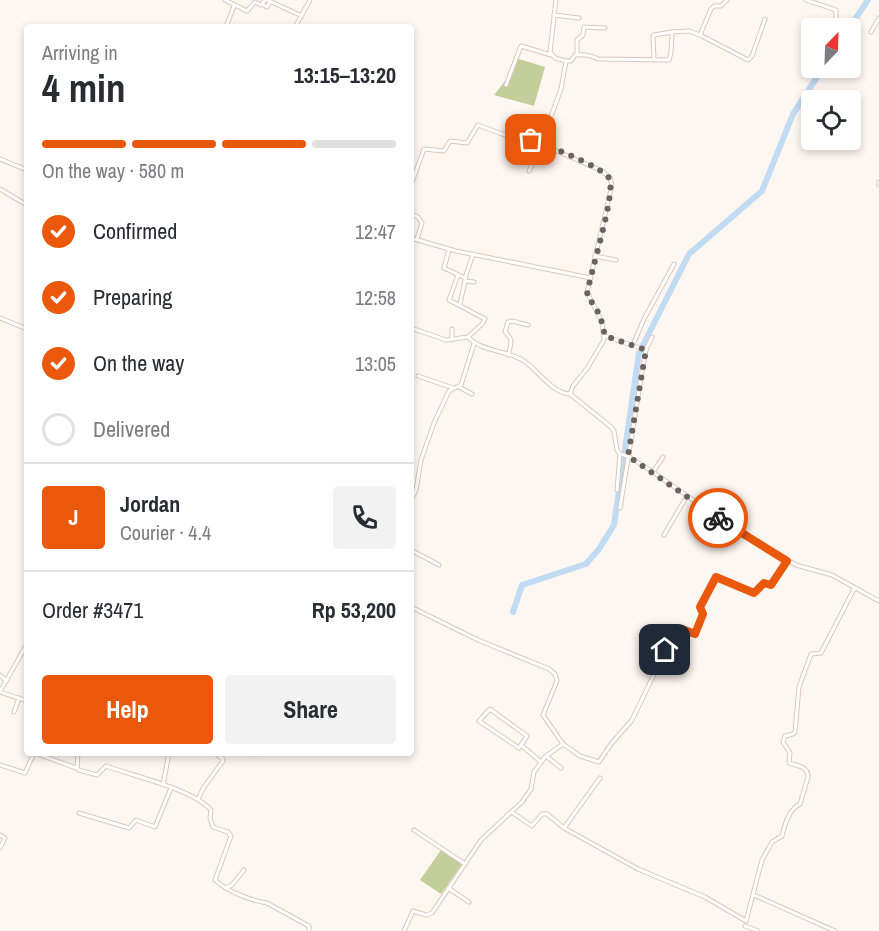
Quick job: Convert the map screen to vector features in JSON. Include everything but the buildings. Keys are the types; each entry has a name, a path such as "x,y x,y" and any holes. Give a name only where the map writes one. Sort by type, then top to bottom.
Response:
{"street":[{"path":"225,0 246,11 255,2 267,7 267,1 302,16"},
{"path":"297,24 310,0"},
{"path":"550,55 556,0"},
{"path":"700,35 711,9 721,6 726,0"},
{"path":"806,0 836,10 836,18"},
{"path":"227,24 234,6"},
{"path":"554,15 579,18"},
{"path":"871,32 879,18"},
{"path":"654,59 654,35 689,31 748,60 752,56 765,19"},
{"path":"577,55 577,40 583,34 584,27 605,28"},
{"path":"530,171 561,89 566,62 577,55 589,55 598,59 667,60 670,58 672,32"},
{"path":"506,85 521,46 566,62"},
{"path":"414,177 424,149 444,151 450,141 467,143 478,125 541,144 600,170 610,178 612,185 608,208 587,295 600,315 605,336 600,349 573,386 570,394"},
{"path":"0,159 24,169"},
{"path":"0,189 24,203"},
{"path":"414,215 422,223 417,239"},
{"path":"414,238 449,250 591,278"},
{"path":"449,250 444,268 465,280 474,282"},
{"path":"460,304 473,254"},
{"path":"595,256 616,260"},
{"path":"633,345 644,319 674,264"},
{"path":"414,329 441,339 452,340 468,337 482,324 485,319 449,300 458,275"},
{"path":"0,318 24,327"},
{"path":"508,355 512,341 505,332 508,322 528,325"},
{"path":"452,329 452,340"},
{"path":"605,336 646,350"},
{"path":"468,337 474,344 523,360 560,391 570,394 611,427 614,431 617,450 621,454 653,472 742,534 802,568 832,575 878,601 879,595"},
{"path":"620,508 646,350 652,337"},
{"path":"459,387 474,344"},
{"path":"418,376 453,388 459,387 472,394"},
{"path":"414,494 429,436 449,391 453,388"},
{"path":"617,490 621,454"},
{"path":"653,472 663,457"},
{"path":"664,535 687,496"},
{"path":"414,552 439,565"},
{"path":"414,608 478,640 527,658 549,669 555,674 557,681 543,715 563,744 580,756 599,762 632,720 648,691 672,636 680,629 695,634 703,614 700,607 714,578 718,577 754,593 764,583 771,585 787,561"},
{"path":"744,931 760,866 768,848 772,842 782,836 785,824 795,807 800,804 808,777 803,767 789,763 790,753 783,742 785,736 795,732 800,682 811,654 821,653 854,588"},
{"path":"24,649 0,692 24,700"},
{"path":"0,675 6,681"},
{"path":"14,712 19,698"},
{"path":"490,709 527,736 521,745 519,748 479,721 490,709"},
{"path":"404,931 413,911 426,915 432,913 481,840 513,813 531,789 534,772 546,756 563,744"},
{"path":"521,745 542,762"},
{"path":"0,765 25,773 33,756"},
{"path":"43,756 96,775 106,766 198,799 211,810 210,818 213,827 228,832 231,836 215,879 225,888 267,903 309,926 309,931"},
{"path":"77,768 78,756"},
{"path":"163,785 168,756"},
{"path":"198,799 224,759 220,756"},
{"path":"546,756 561,768"},
{"path":"564,828 600,778"},
{"path":"79,813 129,828 136,820 155,827 171,788"},
{"path":"513,813 532,826 544,813 564,828 638,869 705,897 746,921"},
{"path":"414,830 465,864"},
{"path":"0,835 5,838 0,848"},
{"path":"225,888 232,885 244,870"},
{"path":"448,888 470,902"},
{"path":"754,895 835,931"},
{"path":"745,926 758,931"}],"green space":[{"path":"516,58 545,67 534,106 494,95 509,76"},
{"path":"441,850 462,864 441,894 420,880"}],"waterway":[{"path":"856,18 868,0"},
{"path":"513,612 522,585 586,564 599,549 614,525 639,353 689,254 762,191 793,114 816,78"}],"way so far":[{"path":"531,140 576,158 600,170 610,178 612,185 608,208 587,295 600,315 605,336 646,350 628,456 718,518"}],"route":[{"path":"665,650 676,630 682,629 695,634 703,614 700,607 716,577 754,593 764,583 771,585 787,561 718,518"}]}
